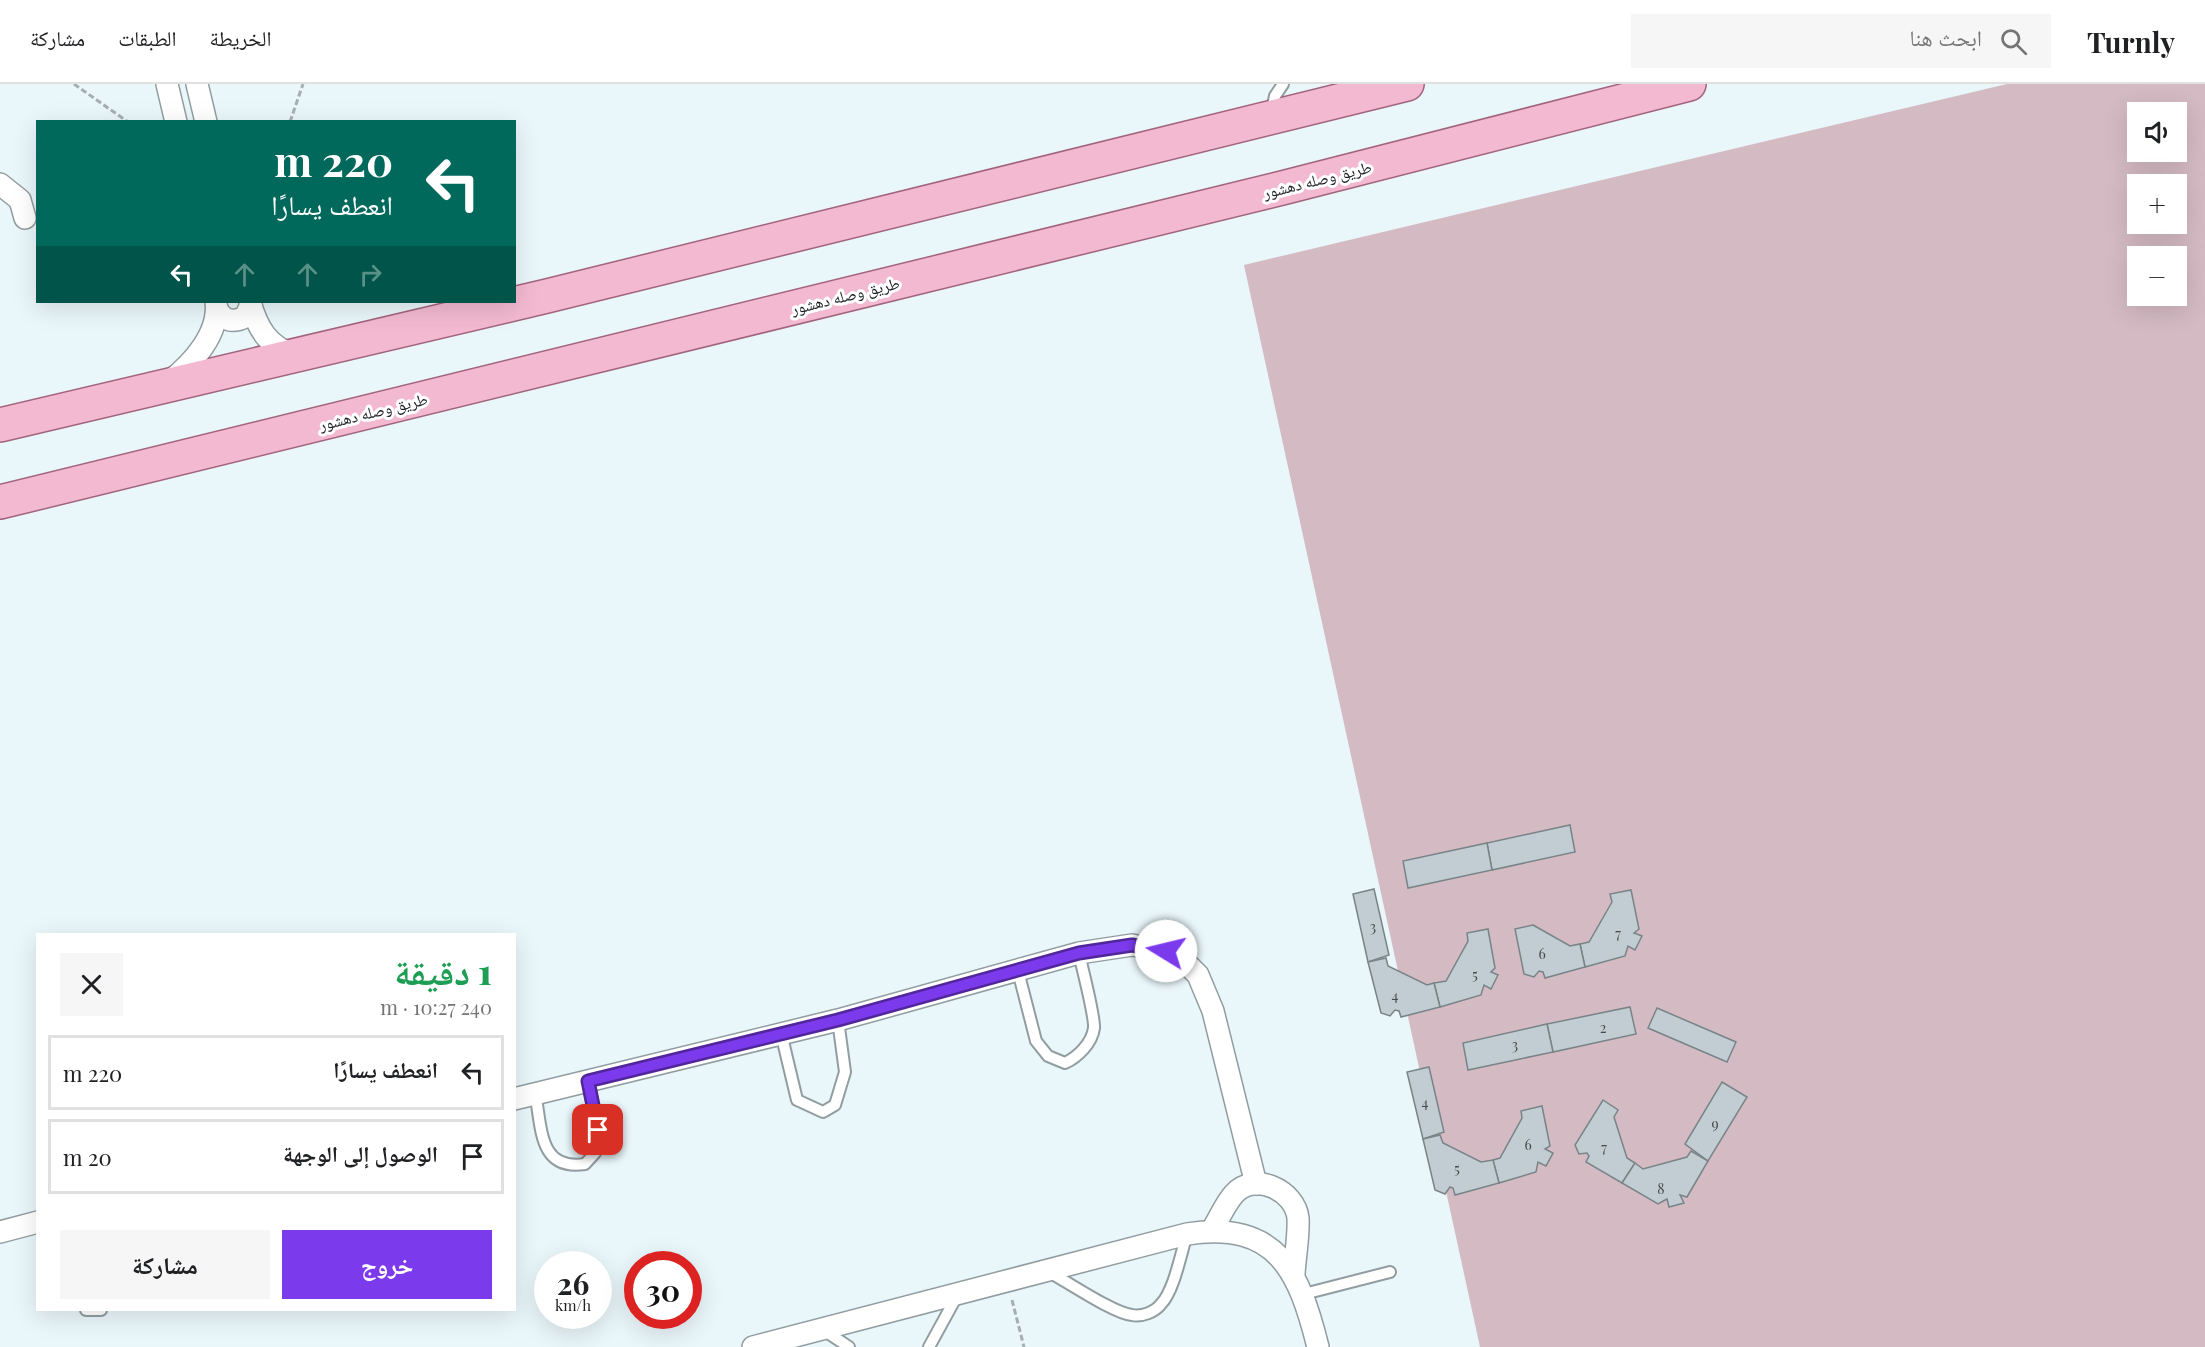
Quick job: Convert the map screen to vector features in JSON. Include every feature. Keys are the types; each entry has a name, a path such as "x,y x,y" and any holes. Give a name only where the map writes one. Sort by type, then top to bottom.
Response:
{"main road":[{"path":"0,424 547,296 1407,84"},
{"name":"طريق وصله دهشور","path":"0,502 1252,196 1689,84"}],"street":[{"path":"167,84 176,120"},
{"path":"197,84 206,120"},
{"path":"0,184 20,200 25,218"},
{"path":"250,303 256,322 271,344 283,352 296,355"},
{"path":"216,305 225,319 232,321 245,317 250,303"},
{"path":"166,384 187,367 201,349 213,325 216,305"},
{"path":"516,1098 838,1020 1079,953 1132,945 1166,951 1183,960 1198,975 1213,1011 1256,1184"},
{"path":"1212,1230 1235,1193 1256,1184 1279,1189 1294,1206 1298,1217 1294,1274"},
{"path":"0,1232 36,1223"},
{"path":"753,1347 1187,1234 1212,1230 1236,1233 1259,1241 1279,1256 1294,1274 1304,1294 1318,1347"}],"lane":[{"path":"1271,116 1275,96 1283,84"},
{"path":"1018,971 1036,1041 1048,1056 1065,1063 1084,1048 1094,1028 1079,953"},
{"path":"781,1033 797,1100 823,1112 835,1105 845,1072 838,1020"},
{"path":"535,1093 546,1149 556,1162 572,1166 585,1164 595,1153 598,1130 588,1081"},
{"path":"1047,1270 1131,1316 1148,1313 1162,1304 1187,1234"},
{"path":"1304,1294 1390,1272"},
{"path":"929,1347 959,1293"},
{"path":"822,1329 849,1347"}],"path":[{"path":"74,84 125,120"},
{"path":"291,120 303,84"},
{"path":"1007,1281 1024,1347"}],"shaded area":[{"path":"2007,84 2205,84 2205,1347 1480,1347 1244,265"}],"building":[{"path":"1570,825 1575,852 1492,870 1487,843"},
{"path":"1487,843 1492,870 1408,888 1403,861"},
{"path":"1374,889 1389,955 1368,962 1353,894"},
{"path":"1631,890 1639,929 1634,933 1642,936 1635,950 1628,946 1625,956 1585,967 1580,944 1589,942 1612,902 1610,894"},
{"path":"1533,925 1570,946 1580,944 1585,967 1545,978 1543,972 1539,971 1534,977 1524,974 1515,929"},
{"path":"1488,929 1495,968 1491,972 1498,975 1491,989 1484,985 1481,995 1440,1007 1434,983 1446,981 1468,941 1467,933"},
{"path":"1386,958 1388,966 1427,985 1434,983 1440,1007 1401,1017 1399,1011 1395,1010 1390,1016 1381,1013 1368,962"},
{"path":"1630,1007 1636,1034 1553,1052 1547,1024"},
{"path":"1657,1008 1736,1042 1727,1062 1648,1028"},
{"path":"1547,1024 1553,1052 1468,1070 1463,1043"},
{"path":"1429,1067 1444,1132 1423,1139 1407,1072"},
{"path":"1722,1082 1747,1097 1708,1161 1685,1144"},
{"path":"1603,1100 1618,1110 1614,1117 1627,1158 1635,1163 1622,1183 1586,1162 1589,1156 1587,1153 1579,1154 1575,1145"},
{"path":"1542,1106 1550,1146 1545,1149 1553,1153 1546,1166 1538,1162 1536,1172 1499,1183 1493,1160 1500,1158 1522,1118 1521,1111"},
{"path":"1440,1135 1443,1143 1481,1162 1493,1160 1499,1183 1455,1195 1453,1188 1450,1187 1445,1194 1435,1190 1423,1139"},
{"path":"1691,1151 1708,1161 1687,1197 1680,1195 1684,1203 1669,1207 1667,1199 1658,1204 1622,1183 1635,1163 1643,1169 1687,1157"}],"route":[{"path":"598,1130 588,1081 838,1020 1079,953 1132,945 1166,951"}]}
